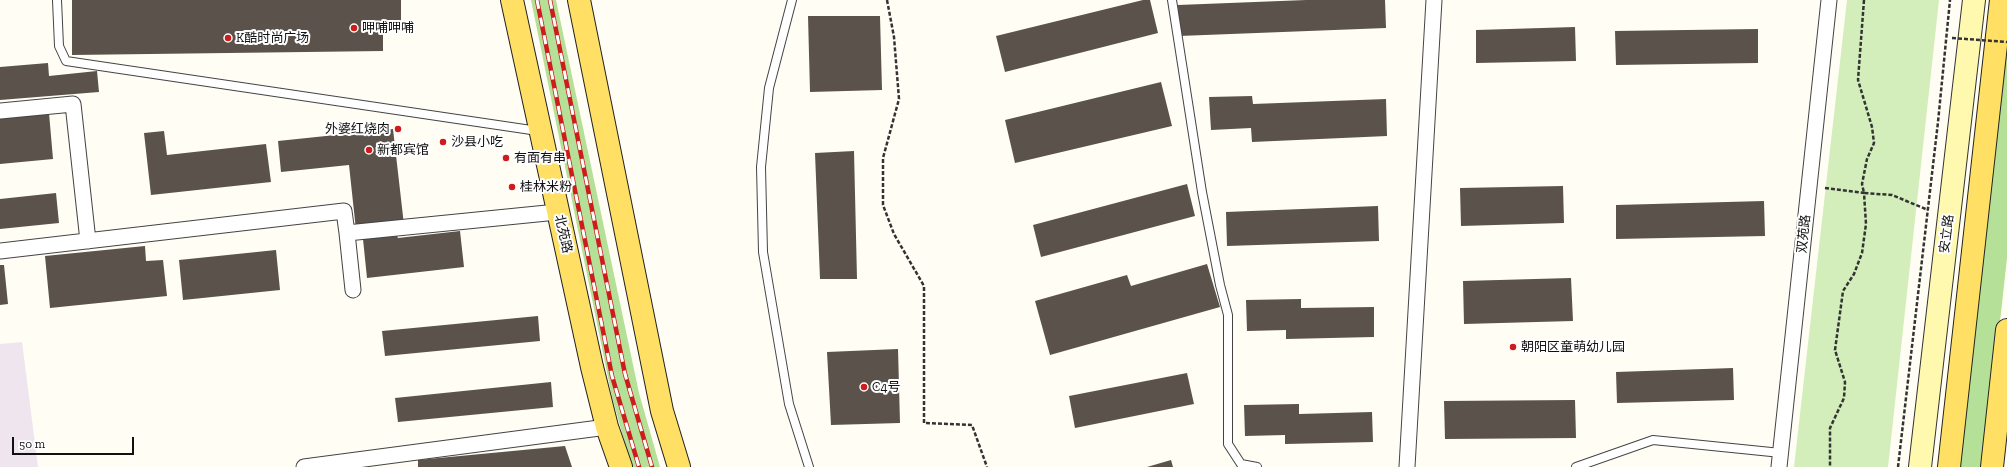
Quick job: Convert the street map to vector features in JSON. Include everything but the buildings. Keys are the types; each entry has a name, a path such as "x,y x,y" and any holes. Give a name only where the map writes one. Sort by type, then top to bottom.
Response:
{"main road":[{"name":"北苑路","path":"512,0 557,212 607,426 621,467"},
{"path":"579,0 662,411 679,467"},
{"path":"1949,467 2001,0"},
{"path":"1992,467 2007,330"}],"street":[{"path":"1407,467 1434,0"},
{"name":"双苑路","path":"1780,460 1828,0"},
{"name":"安立路","path":"1920,467 1974,0"},
{"path":"0,111 73,104 88,241"},
{"path":"0,251 344,212 352,290"},
{"path":"346,233 557,212"},
{"path":"304,467 607,426"}],"lane":[{"path":"57,0 59,46 66,61 541,132"},
{"path":"792,0 769,88 761,167 763,252 789,404 809,467"},
{"path":"1172,0 1202,192 1220,285 1228,315 1228,444 1240,464 1257,467"},
{"path":"1576,467 1653,440 1780,460"}],"path":[{"path":"887,0 894,37 899,99 882,158 883,205 894,234 924,286 924,423 972,425 986,467"},
{"path":"1830,467 1830,428 1844,398 1845,382 1835,350 1843,291 1854,274 1862,253 1866,224 1862,184 1868,159 1874,143 1872,127 1858,80 1864,0"},
{"path":"1898,467 1928,210 1950,0"},
{"path":"1952,38 2007,42"},
{"path":"1809,186 1892,195 1928,210"}],"shaded area":[{"path":"22,342 38,467 0,467 0,344"}],"green space":[{"path":"531,0 556,0 639,393 660,467 632,467 612,397"},
{"path":"1847,0 1939,0 1888,467 1794,467"},
{"path":"2007,51 2007,258 1984,467 1957,467 1995,118"}],"railway":[{"path":"537,0 612,376 639,467"},
{"path":"550,0 625,374 652,467"}],"place":[{"name":"呷哺呷哺","path":"354,28"},
{"name":"K酷时尚广场","path":"228,38"},
{"name":"外婆红烧肉","path":"398,129"},
{"name":"沙县小吃","path":"443,142"},
{"name":"新都宾馆","path":"369,150"},
{"name":"有面有串","path":"506,158"},
{"name":"桂林米粉","path":"512,187"},
{"name":"朝阳区童萌幼儿园","path":"1513,347"},
{"name":"C4号","path":"864,387"}]}
